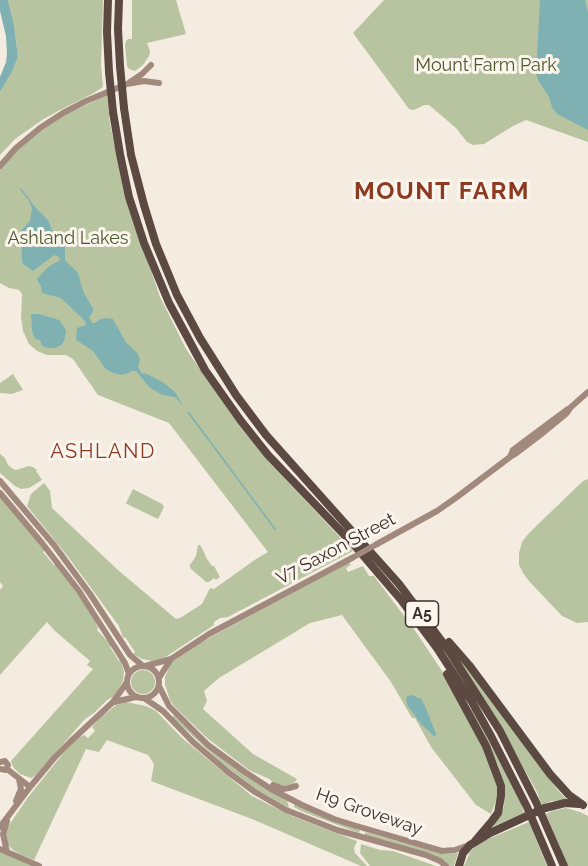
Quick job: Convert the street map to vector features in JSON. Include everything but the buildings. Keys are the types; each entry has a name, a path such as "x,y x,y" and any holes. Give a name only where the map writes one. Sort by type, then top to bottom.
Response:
{"highway":[{"name":"A5","path":"108,0 107,32 113,112 129,197 144,243 169,303 190,344 215,386 268,455 354,544 402,601 437,648 472,702 527,807 552,866"},
{"name":"A5","path":"119,0 120,66 131,155 156,244 177,295 225,379 266,435 384,567 449,651 500,731 536,802 564,866"},
{"path":"402,601 450,678 482,739 501,786 498,813 463,853 459,866"},
{"path":"412,601 469,665 550,774 569,795 586,807"},
{"path":"472,843 545,808 565,803 586,807"}],"street":[{"path":"0,166 16,148 40,128 86,101 127,84 151,65"},
{"path":"127,84 144,81 159,83"},
{"name":"V7 Saxon Street","path":"144,666 171,659 209,634 437,511 524,448 588,392"},
{"path":"0,481 65,558 130,655 144,666 154,670 159,678 159,686 154,695 113,702"},
{"path":"0,493 79,591 123,659 129,674 127,682 113,702 70,742 30,787 0,828"},
{"name":"V7 Saxon Street","path":"159,678 171,659"},
{"path":"129,674 138,667 144,666"},
{"path":"127,682 130,691 140,698"},
{"name":"H9 Groveway","path":"159,686 166,708 176,724 228,772 255,792 286,810 315,822 426,855 446,866"},
{"name":"H9 Groveway","path":"140,698 166,708 208,745 245,772 290,799 314,810 353,825 442,851 455,850 472,843"},
{"path":"0,762 4,760 7,762 9,765 4,769 30,787"},
{"path":"245,772 283,789 296,786"},
{"path":"7,852 3,834 21,789 19,779"},
{"path":"290,799 289,805 292,808 315,822"},
{"path":"0,849 39,866"}],"green space":[{"path":"8,0 103,0 101,65 103,87 42,120 15,139 0,155 0,92 18,57"},
{"path":"132,0 176,0 186,34 147,43 149,56 135,71 127,66 125,45 128,39 132,39"},
{"name":"Mount Farm Park","path":"384,0 588,0 588,142 526,120 484,144 473,145 467,142 456,128 429,105 414,110 409,109 353,33"},
{"name":"Ashland Lakes","path":"107,95 110,124 126,197 160,297 186,349 241,428 269,462 353,551 228,617 220,618 214,622 214,625 167,656 152,661 133,654 135,652 125,637 123,638 119,626 27,506 31,494 44,483 50,491 52,508 118,570 176,619 202,604 210,588 214,589 268,552 169,423 98,395 73,359 66,355 47,355 37,351 29,344 23,331 21,317 22,294 19,290 0,283 0,168 33,136 65,115"},
{"path":"13,374 23,390 12,394 0,393 0,383"},
{"path":"0,454 13,469 33,467 42,480 29,488 21,489 15,486 0,473"},
{"path":"588,479 588,622 577,623 562,616 529,581 519,565 519,553 522,542 529,533 583,481"},
{"path":"133,489 162,504 164,507 158,519 126,503"},
{"path":"0,496 80,597 93,616 97,630 111,645 119,661 121,660 124,672 123,681 114,696 85,719 31,778 20,774 11,761 93,669 87,665 90,661 47,622 0,675 0,590 3,586 0,582"},
{"path":"198,545 220,577 216,580 214,578 206,582 190,568"},
{"path":"349,562 351,565 346,568 348,572 363,566 369,576 374,576 414,629 465,711 479,737 498,786 497,798 491,814 476,805 431,747 391,682 342,615 310,623 219,678 204,691 207,701 203,709 253,754 297,779 294,783 285,786 277,785 249,770 207,738 170,700 165,677 171,663 200,643"},
{"path":"460,658 567,800 552,801 542,805 537,792 487,704 458,660"},
{"path":"143,670 152,673 155,682 152,691 143,694 134,691 131,682 134,673"},
{"path":"126,702 146,706 156,711 182,738 252,796 292,816 357,841 354,848 355,853 367,866 361,866 252,819 151,781 154,764 148,755 107,740 99,752 86,749 34,860 13,850 8,845 5,834 29,796 76,739 84,735 88,738 95,731 92,727 100,718 116,705"},
{"path":"472,709 520,799 524,813 492,827 504,807 505,789 498,765 470,710"},
{"path":"174,715 190,730 287,800 289,808 259,791 223,764 172,717"},
{"path":"294,803 360,830 359,833 301,811 294,807"},
{"path":"566,808 588,816 588,866 568,866 546,814"},
{"path":"529,822 547,866 464,866 476,844"},
{"path":"365,832 442,854 458,853 454,866 449,866 365,835"},
{"path":"361,844 380,850 393,851 436,866 370,866 360,853"},
{"path":"0,852 10,856 31,866 0,866"}],"water":[{"path":"0,0 8,0 18,57 0,92 0,77 7,54"},
{"path":"540,0 585,0 588,13 588,130 557,114 538,80 536,73"},
{"path":"21,188 48,220 52,230 65,246 65,260 78,273 83,291 93,309 89,317 92,323 106,318 113,319 125,341 138,354 140,360 138,366 142,374 164,383 175,392 183,406 175,397 163,395 150,388 136,371 121,375 111,372 105,368 93,351 76,340 77,328 86,325 86,322 61,298 42,293 37,279 48,267 60,260 59,257 53,256 33,271 23,264 21,231 30,221 32,208"},
{"path":"31,314 59,320 66,332 61,345 48,348 42,346 40,340 35,339"},
{"path":"412,695 421,699 425,706 436,734 435,737 421,724 408,706 407,696"}],"waterway":[{"path":"188,412 275,529"}],"district":[{"name":"MOUNT FARM","path":"442,192"},
{"name":"ASHLAND","path":"103,452"}]}
